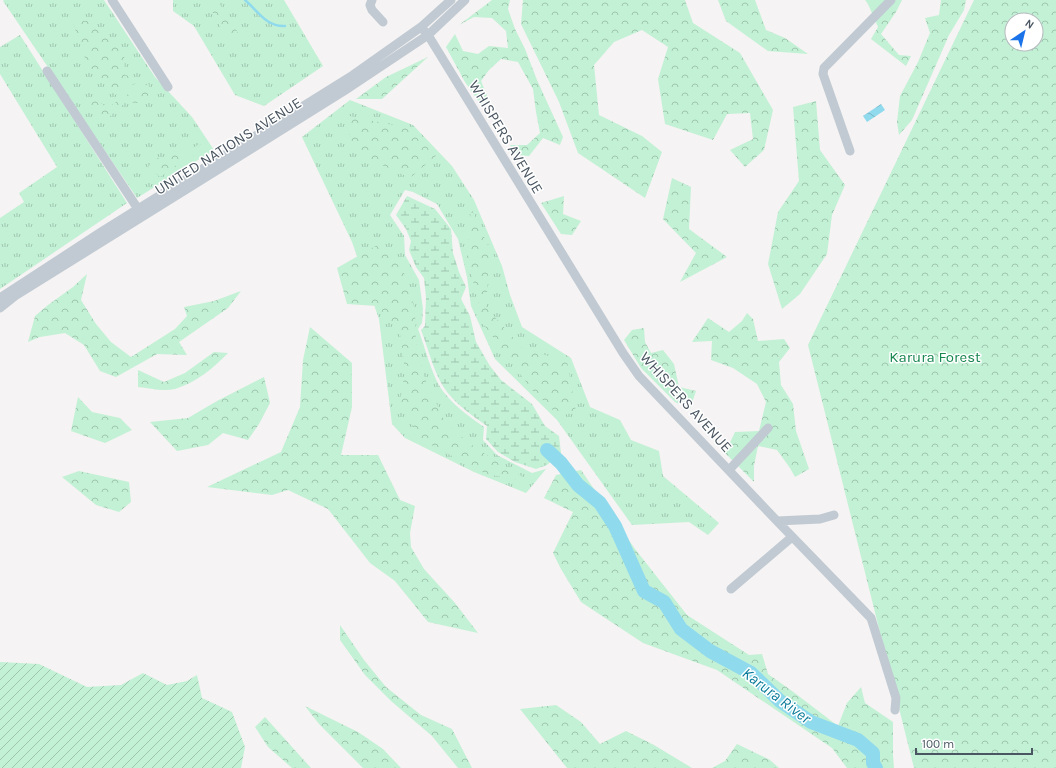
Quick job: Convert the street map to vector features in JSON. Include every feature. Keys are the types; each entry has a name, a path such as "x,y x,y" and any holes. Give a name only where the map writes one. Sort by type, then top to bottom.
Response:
{"street":[{"path":"112,0 168,87"},
{"path":"372,0 370,5 372,10 383,22"},
{"name":"UNITED NATIONS AVENUE","path":"0,308 15,296 353,75 421,27 451,0"},
{"name":"UNITED NATIONS AVENUE","path":"0,298 138,209 344,90 428,35 465,0"},
{"path":"850,151 823,74 824,68 891,0"},
{"name":"WHISPERS AVENUE","path":"421,27 428,35 623,353 644,381 871,618 896,698 894,710"},
{"path":"47,71 138,209"},
{"path":"729,470 768,428"},
{"path":"777,521 820,519 834,515"},
{"path":"731,589 792,537"}],"green space":[{"path":"104,0 155,77 192,117 214,150 137,198 3,1"},
{"path":"173,0 284,0 323,66 264,106 235,95 194,26 173,11"},
{"path":"206,0 217,0 240,36 231,43 221,28"},
{"path":"492,0 510,0 508,9 515,29 563,137 560,145 543,138 529,156 517,155 510,145 527,145 540,133 533,89 518,62 501,59 489,70 481,81 490,103 481,105 465,82 446,47 455,34 463,51 478,54 489,46 508,48 506,31 492,18 474,17 459,25"},
{"path":"523,0 685,0 693,23 740,53 773,110 764,150 745,167 730,150 753,139 750,113 727,114 713,140 665,124 658,79 668,47 642,30 614,42 594,65 599,115 642,136 662,152 645,198 578,153 559,102 521,24"},
{"path":"718,0 755,0 766,30 785,38 808,54 768,51 726,21"},
{"path":"865,0 902,0 896,12 881,34 899,55 911,56 906,66 871,39 878,27"},
{"path":"941,0 966,0 964,10 949,35 912,120 899,135 897,122 900,96 918,62 930,33 925,18 939,15"},
{"name":"Karura Forest","path":"974,0 1056,0 1056,768 914,768 808,345"},
{"path":"72,20 89,21 124,53 125,75 143,79 115,95 88,67"},
{"path":"20,35 127,203 0,289 0,218 24,202 19,193 57,167 0,74 0,47"},
{"path":"428,57 382,99 356,99 386,77"},
{"path":"149,84 148,99 137,103 126,102 108,118 80,102 93,97 107,108 130,93"},
{"path":"350,100 413,125 452,166 474,200 502,266 510,295 522,327 571,358 590,407 620,420 631,440 659,451 663,476 719,523 708,535 689,522 632,525 557,420 495,359 471,306 467,277 458,239 437,204 413,192 405,190 390,215 404,236 405,255 419,280 423,309 422,323 418,329 437,381 446,395 455,404 484,427 483,440 497,455 532,473 546,469 526,493 474,472 405,438 392,424 379,319 352,242 302,137"},
{"path":"816,101 820,150 845,185 832,215 827,254 800,294 782,309 768,264 778,212 799,181 793,107"},
{"path":"345,115 407,128 437,155 410,178 354,152"},
{"path":"201,143 197,154 181,162 160,177 148,167 155,158 168,158 173,150 187,152"},
{"path":"672,178 691,187 689,229 727,257 680,282 696,253 663,219"},
{"path":"407,196 435,209 451,229 453,253 466,287 461,299 470,316 476,342 490,366 501,380 532,404 545,426 559,436 561,453 547,465 536,469 515,462 498,452 486,439 487,426 456,402 442,385 421,330 425,326 426,297 424,278 416,267 409,250 411,241 406,229 396,215"},
{"path":"564,196 563,214 581,221 572,235 561,234 541,203"},
{"path":"471,208 490,250 486,307 523,349 567,361 576,412 559,416 532,390 484,325 467,257"},
{"path":"379,244 403,270 415,310 416,343 425,379 446,424 477,449 531,482 486,474 420,439 400,402 405,371 400,333 377,306 347,304 337,268"},
{"path":"87,274 81,300 96,324 111,342 131,357 175,329 187,316 184,307 214,301 241,291 228,308 179,342 187,355 157,354 116,377 100,371 84,345 65,333 40,337 28,342 35,316 73,287"},
{"path":"747,313 753,319 758,341 784,339 790,348 779,362 781,385 793,404 796,431 809,469 795,477 777,450 758,446 754,466 754,482 725,453 735,432 759,431 766,402 757,384 733,368 711,360 712,341 692,342 708,318 729,332 742,321"},
{"path":"310,327 352,363 352,407 341,455 378,455 400,500 415,506 410,533 411,547 424,569 455,603 478,633 428,622 395,581 370,563 328,509 288,490 272,495 207,487 281,452 300,407 303,360"},
{"path":"644,328 645,342 651,353 663,350 674,364 679,387 696,391 690,409 675,402 641,368 624,340 632,330"},
{"path":"214,352 228,353 217,364 190,383 175,389 166,390 138,387 138,370 164,382 185,373"},
{"path":"264,377 270,403 259,424 248,440 223,433 208,445 177,451 150,422 188,418"},
{"path":"78,397 92,412 120,418 132,430 105,443 71,431"},
{"path":"581,470 635,549 687,615 749,655 762,654 768,674 838,726 847,703 861,687 865,703 893,722 894,768 847,768 832,748 717,670 643,643 581,602 553,553 573,512 544,498 556,475"},
{"path":"79,471 129,482 131,502 119,512 96,505 62,477"},
{"path":"340,625 364,660 386,687 421,715 452,729 472,768 458,768 432,736 391,701 365,675 340,640"},
{"path":"0,662 39,664 87,687 121,685 143,673 167,685 187,681 197,675 202,698 232,712 245,747 241,768 0,768"},
{"path":"556,705 581,722 600,744 626,731 654,745 692,768 567,768 520,709"},
{"path":"305,706 358,732 383,749 401,768 363,768 319,724"},
{"path":"265,717 311,768 292,768 268,747 255,727"},
{"path":"737,744 770,760 779,768 712,768 725,761"}],"water":[{"path":"881,104 885,110 867,122 863,116"}],"waterway":[{"path":"245,0 267,21 278,26 285,26"},
{"name":"Karura River","path":"547,450 561,463 578,485 600,503 615,526 644,591 664,602 681,629 710,651 751,673 780,701 811,722 858,740 873,753 873,763 876,768"}]}
